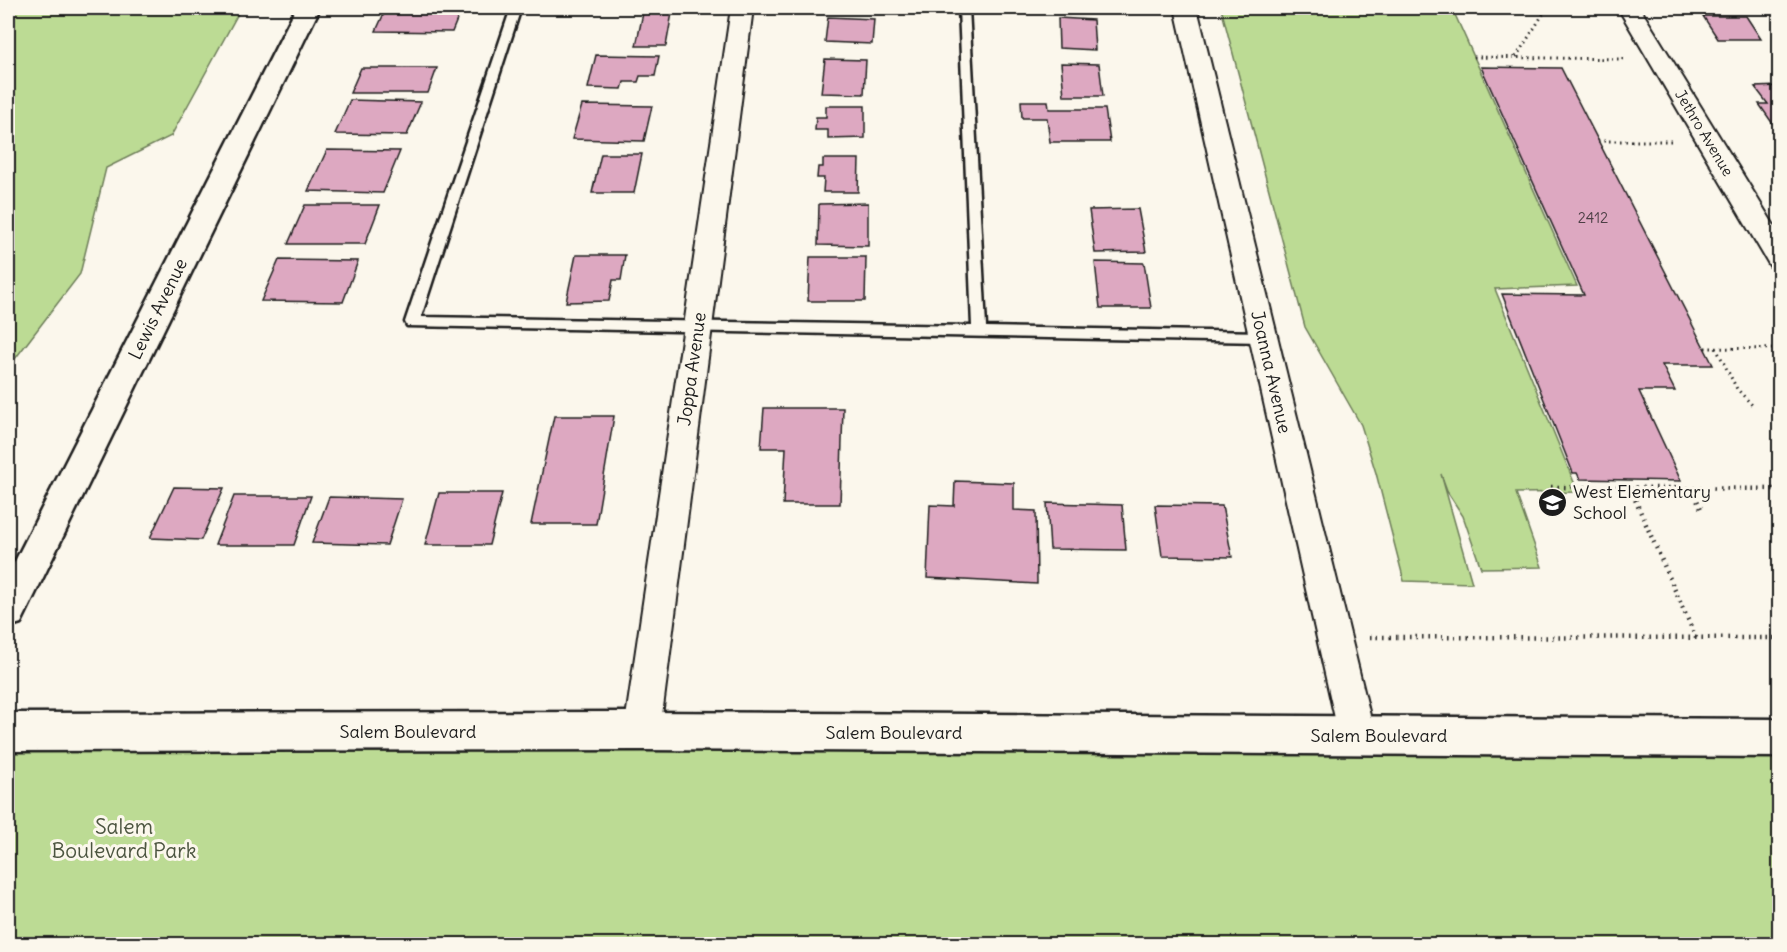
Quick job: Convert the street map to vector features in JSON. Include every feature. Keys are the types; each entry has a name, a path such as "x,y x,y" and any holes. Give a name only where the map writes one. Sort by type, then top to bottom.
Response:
{"street":[{"name":"Lewis Avenue","path":"8,611 308,8"},
{"name":"Joppa Avenue","path":"642,732 742,8"},
{"name":"Joanna Avenue","path":"1186,8 1357,736"},
{"name":"Jethro Avenue","path":"1629,8 1779,259"},
{"name":"Salem Boulevard","path":"8,732 642,732 1779,738"}],"lane":[{"path":"516,8 412,322 1263,337"},
{"path":"964,8 979,332"}],"path":[{"path":"1516,57 1547,8"},
{"path":"1474,57 1660,59"},
{"path":"1598,141 1709,141"},
{"path":"1704,348 1779,349"},
{"path":"1716,348 1737,389 1754,407"},
{"path":"1551,487 1779,489"},
{"path":"1630,488 1696,638"},
{"path":"1692,489 1702,511"},
{"path":"1333,636 1779,638"}],"green space":[{"path":"8,8 241,8 171,136 106,168 80,274 8,368"},
{"path":"1221,8 1452,8 1577,286 1495,289 1578,492 1516,493 1542,567 1481,568 1463,516 1448,493 1441,474 1472,583 1404,581 1361,425 1305,327"},
{"name":"Salem Boulevard Park","path":"8,732 1779,739 1779,944 8,944"}],"building":[{"path":"1050,8 1093,8 1094,12 1050,11"},
{"path":"386,9 461,10 452,32 376,31"},
{"path":"643,13 672,13 666,46 636,46"},
{"path":"1703,16 1746,16 1761,39 1718,39"},
{"path":"828,17 874,19 872,44 825,42"},
{"path":"1058,18 1093,20 1095,50 1059,48"},
{"path":"596,55 659,56 655,76 640,76 638,82 624,82 622,89 588,88"},
{"path":"825,59 866,60 864,94 821,93"},
{"path":"1061,63 1099,64 1103,96 1064,96"},
{"path":"1481,67 1561,68 1713,365 1662,365 1675,391 1639,391 1681,481 1580,479 1577,473 1573,473 1502,294 1584,295"},
{"path":"361,68 437,68 428,93 350,93"},
{"path":"1780,86 1780,134 1759,104 1768,104 1755,87"},
{"path":"350,100 421,102 407,135 335,134"},
{"path":"1021,101 1048,101 1049,109 1105,109 1110,142 1050,142 1047,118 1022,118"},
{"path":"582,105 652,106 644,141 572,139"},
{"path":"826,106 865,106 865,138 828,139 828,130 815,130 816,117 826,117"},
{"path":"327,150 400,151 383,193 308,191"},
{"path":"601,154 642,154 634,193 592,193"},
{"path":"823,159 859,159 858,192 823,192 824,178 817,178 818,167 823,167"},
{"path":"868,203 868,246 818,245 819,204"},
{"path":"305,205 380,205 365,244 288,244"},
{"path":"1138,209 1146,252 1095,253 1089,210"},
{"path":"576,255 625,255 621,280 613,280 609,301 566,302"},
{"path":"810,257 866,257 865,301 808,301"},
{"path":"279,260 358,261 343,302 261,301"},
{"path":"1095,262 1144,263 1151,308 1100,308"},
{"path":"764,408 843,408 840,504 783,504 786,448 761,448"},
{"path":"554,416 614,416 596,524 531,524"},
{"path":"955,481 1014,483 1014,510 1036,511 1037,584 927,578 930,505 954,506"},
{"path":"174,487 224,488 201,540 150,538"},
{"path":"439,493 502,493 489,545 425,545"},
{"path":"234,496 311,496 294,545 215,545"},
{"path":"329,497 402,499 387,545 312,543"},
{"path":"1047,503 1122,505 1126,550 1050,549"},
{"path":"1155,505 1222,506 1232,557 1162,556"}],"place":[{"name":"West Elementary School","path":"1552,502"}]}
